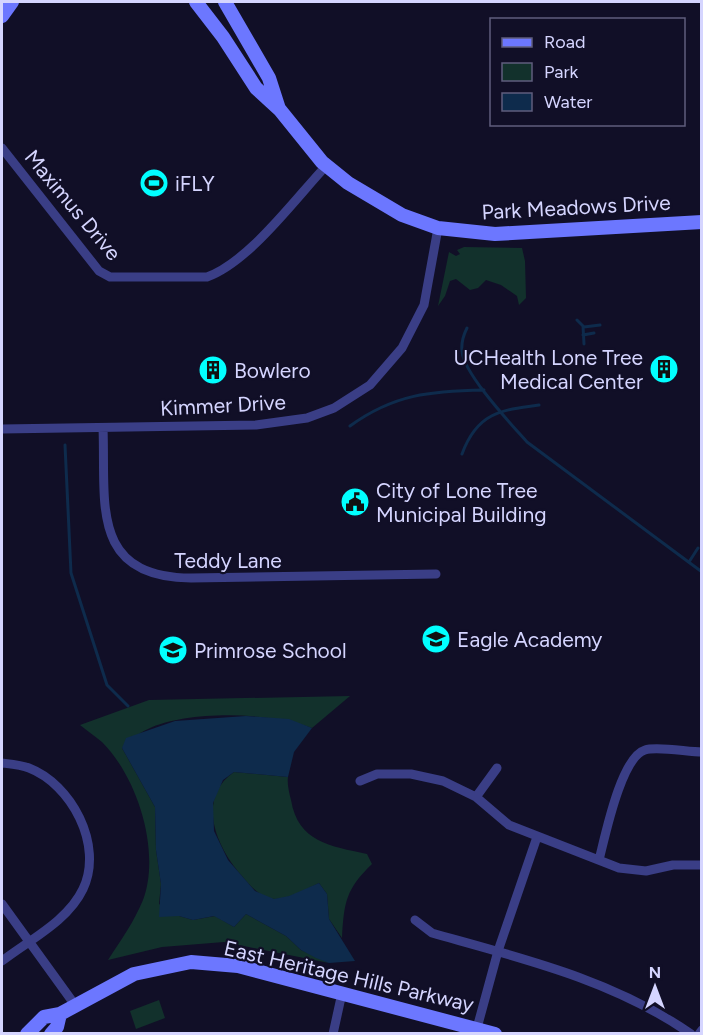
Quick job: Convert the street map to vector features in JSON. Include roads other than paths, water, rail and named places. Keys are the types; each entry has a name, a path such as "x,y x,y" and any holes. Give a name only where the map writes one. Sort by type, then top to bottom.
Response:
{"main road":[{"path":"2,16 12,2"},
{"name":"Park Meadows Drive","path":"196,2 223,37 256,88 280,110 326,166 376,202 438,228 495,234 702,222"},
{"path":"204,2 228,25 238,26"},
{"name":"Park Meadows Drive","path":"225,2 269,78 280,110"},
{"path":"223,37 238,43 257,72 269,78"},
{"name":"East Heritage Hills Parkway","path":"27,1034 44,1017 60,1014 134,974 191,962 238,966 495,1034"},
{"path":"51,1034 57,1027 60,1014"}],"street":[{"name":"Maximus Drive","path":"2,148 99,272 110,277 207,277 220,273 231,266 255,242 326,166"},
{"name":"Kimmer Drive","path":"2,429 284,423 307,418 350,400 386,370 402,348 421,314 432,271 438,228"},
{"name":"Teddy Lane","path":"103,428 106,521 110,536 126,558 147,572 165,578 436,574"},
{"path":"599,860 611,812 632,759 645,750 702,752"},
{"path":"2,763 28,768 57,785 71,802 85,831 89,850 83,889 68,911 2,961"},
{"path":"476,797 497,768"},
{"path":"360,781 377,774 411,774 443,781 476,797 509,825 619,868 646,871 673,865 702,865"},
{"path":"477,1028 498,951 537,837"},
{"path":"2,904 75,1005"},
{"path":"415,920 432,933 560,970 635,999 691,1034"},
{"path":"333,1034 342,993"},
{"path":"699,1034 702,1030"}],"water":[{"path":"246,716 289,719 312,728 294,752 288,777 234,772 223,780 213,803 214,831 228,860 255,891 274,899 289,896 319,883 327,894 329,919 355,961 329,963 316,958 301,950 286,936 246,914 234,927 214,916 193,920 179,916 159,917 161,884 156,850 155,807 122,748 126,738 175,721"}],"waterway":[{"path":"577,320 584,327 600,325"},
{"path":"583,326 584,344"},
{"path":"467,328 462,351 470,372 527,442 702,572"},
{"path":"583,335 594,333"},
{"path":"350,426 382,407 414,396 484,390"},
{"path":"462,454 475,430 492,416 513,409 539,405"},
{"path":"65,445 71,573 107,685 128,706"},
{"path":"689,562 698,548"}],"place":[{"name":"iFLY","path":"154,183"},
{"name":"UCHealth Lone Tree Medical Center","path":"664,369"},
{"name":"Bowlero","path":"213,370"},
{"name":"City of Lone Tree Municipal Building","path":"355,502"},
{"name":"Eagle Academy","path":"436,639"},
{"name":"Primrose School","path":"173,650"}]}
